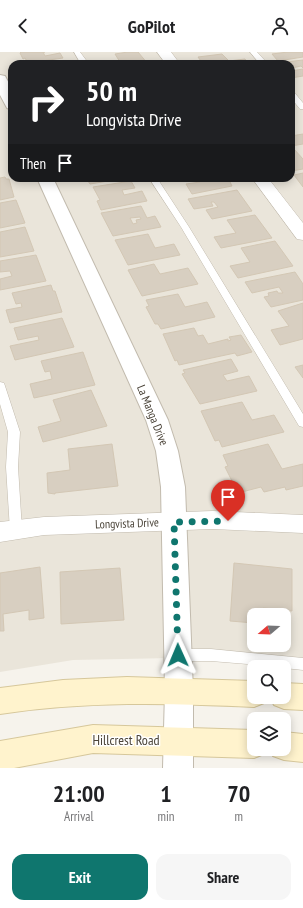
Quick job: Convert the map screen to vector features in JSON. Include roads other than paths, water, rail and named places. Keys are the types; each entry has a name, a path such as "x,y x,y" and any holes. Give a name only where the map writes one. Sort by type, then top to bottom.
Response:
{"main road":[{"path":"0,701 93,692 179,691 247,694"},
{"path":"291,696 303,697"},
{"name":"Hillcrest Road","path":"0,756 93,739 178,754 247,745"},
{"path":"291,747 303,748"}],"street":[{"path":"0,79 8,97"},
{"name":"La Manga Drive","path":"47,182 157,420 167,451 173,487 179,691 178,754"},
{"path":"263,182 303,235"},
{"name":"Longvista Drive","path":"8,531 44,526 213,520 303,524"}],"lane":[{"path":"253,52 260,60"},
{"path":"295,98 303,107"},
{"path":"156,182 303,423"},
{"path":"0,386 14,432 8,531"},
{"path":"178,655 211,655 303,664"}]}
